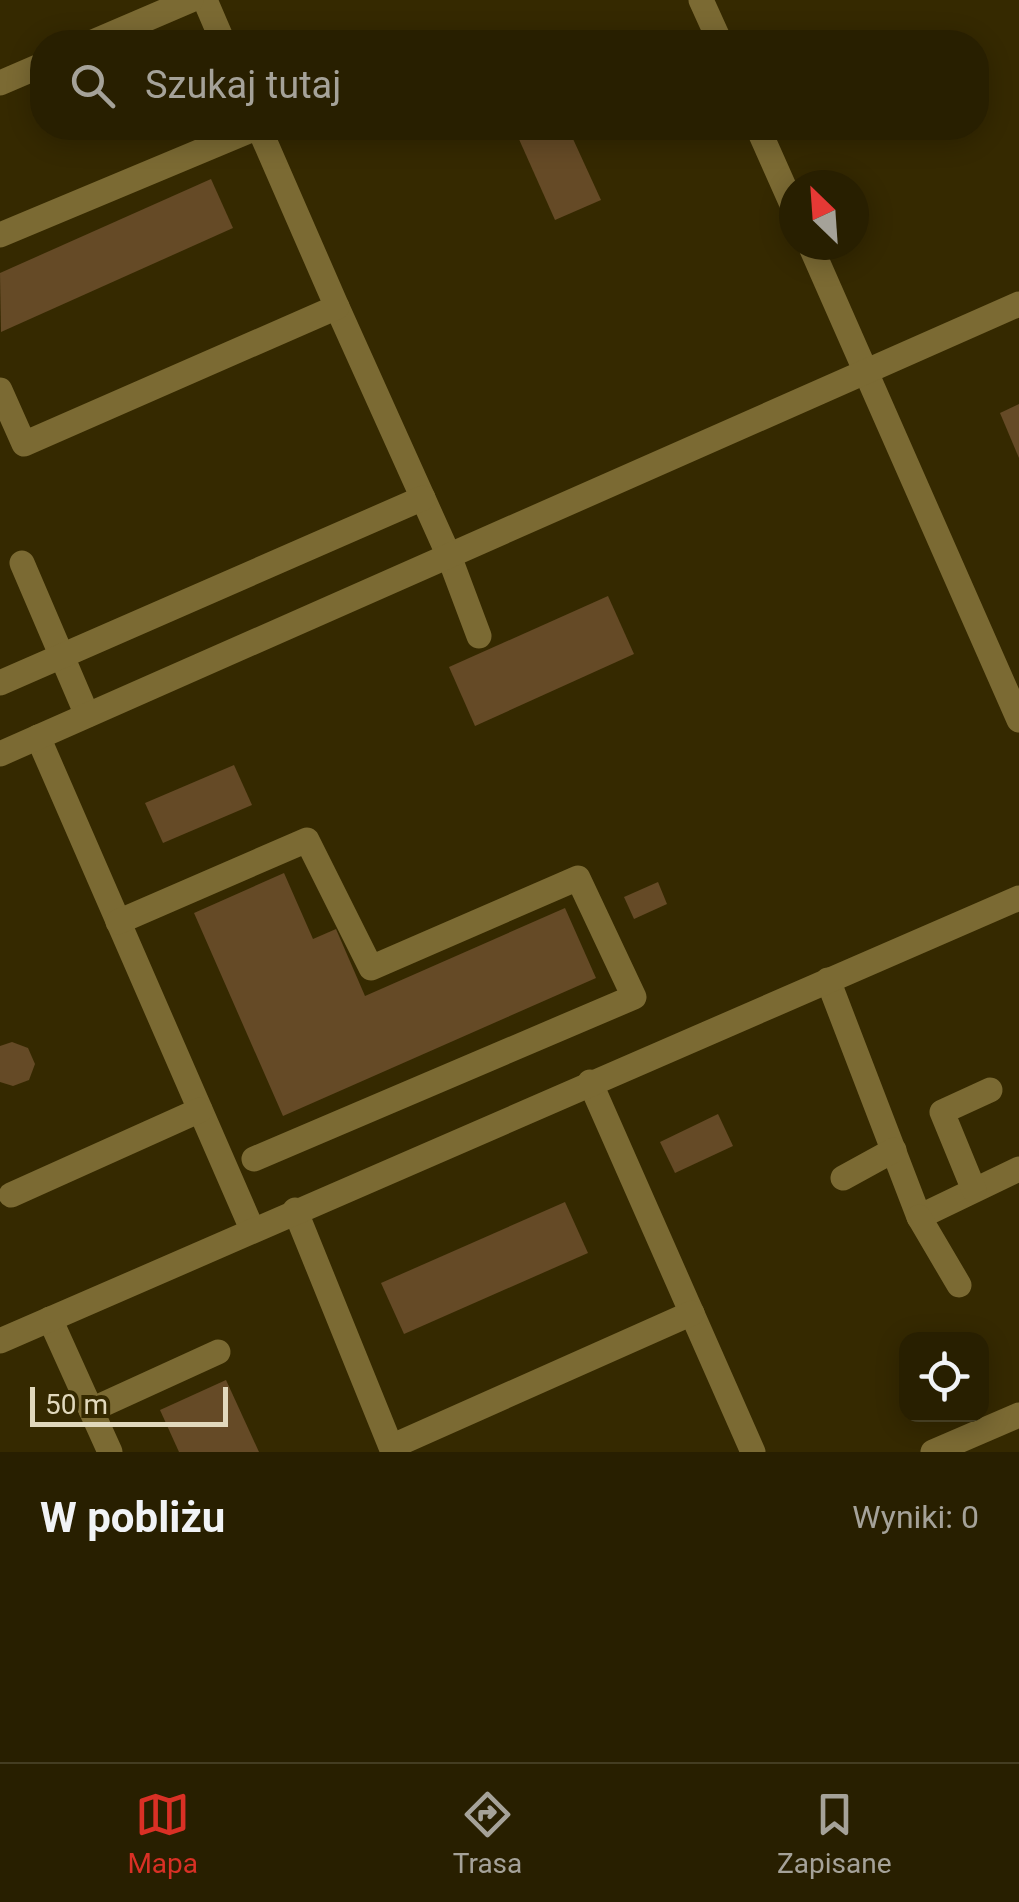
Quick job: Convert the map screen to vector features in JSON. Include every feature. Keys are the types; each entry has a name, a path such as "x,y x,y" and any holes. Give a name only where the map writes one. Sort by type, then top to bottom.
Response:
{"lane":[{"path":"115,30 155,7 191,0"},
{"path":"205,0 218,30"},
{"path":"700,0 714,30"},
{"path":"0,83 30,70"},
{"path":"0,235 228,140"},
{"path":"262,140 449,556 479,636"},
{"path":"763,140 779,175"},
{"path":"817,260 1019,720"},
{"path":"0,754 1019,304"},
{"path":"0,390 24,444 337,307"},
{"path":"0,683 423,498"},
{"path":"22,563 87,715"},
{"path":"38,737 252,1229"},
{"path":"118,922 308,840 371,968 578,878 634,997 254,1159"},
{"path":"0,1341 1019,898"},
{"path":"828,980 920,1216 959,1285"},
{"path":"590,1082 753,1452"},
{"path":"974,1190 942,1112 990,1090"},
{"path":"11,1195 200,1110"},
{"path":"842,1178 894,1150"},
{"path":"920,1216 1019,1168"},
{"path":"295,1210 391,1447 692,1313"},
{"path":"50,1319 110,1452"},
{"path":"91,1410 218,1352"},
{"path":"933,1452 1019,1414"}],"building":[{"path":"519,140 574,140 601,200 555,220"},
{"path":"211,179 233,228 1,332 0,273"},
{"path":"1019,404 1019,458 1000,413"},
{"path":"608,596 634,654 475,726 449,667"},
{"path":"234,765 252,805 163,843 145,803"},
{"path":"284,873 313,939 336,929 365,996 565,908 596,978 283,1116 194,913"},
{"path":"658,882 667,904 634,919 624,897"},
{"path":"12,1042 28,1048 35,1064 29,1080 13,1086 0,1082 0,1046"},
{"path":"718,1114 733,1146 675,1173 660,1142"},
{"path":"565,1202 588,1253 404,1334 381,1283"},
{"path":"226,1380 259,1452 179,1452 160,1410"}]}
